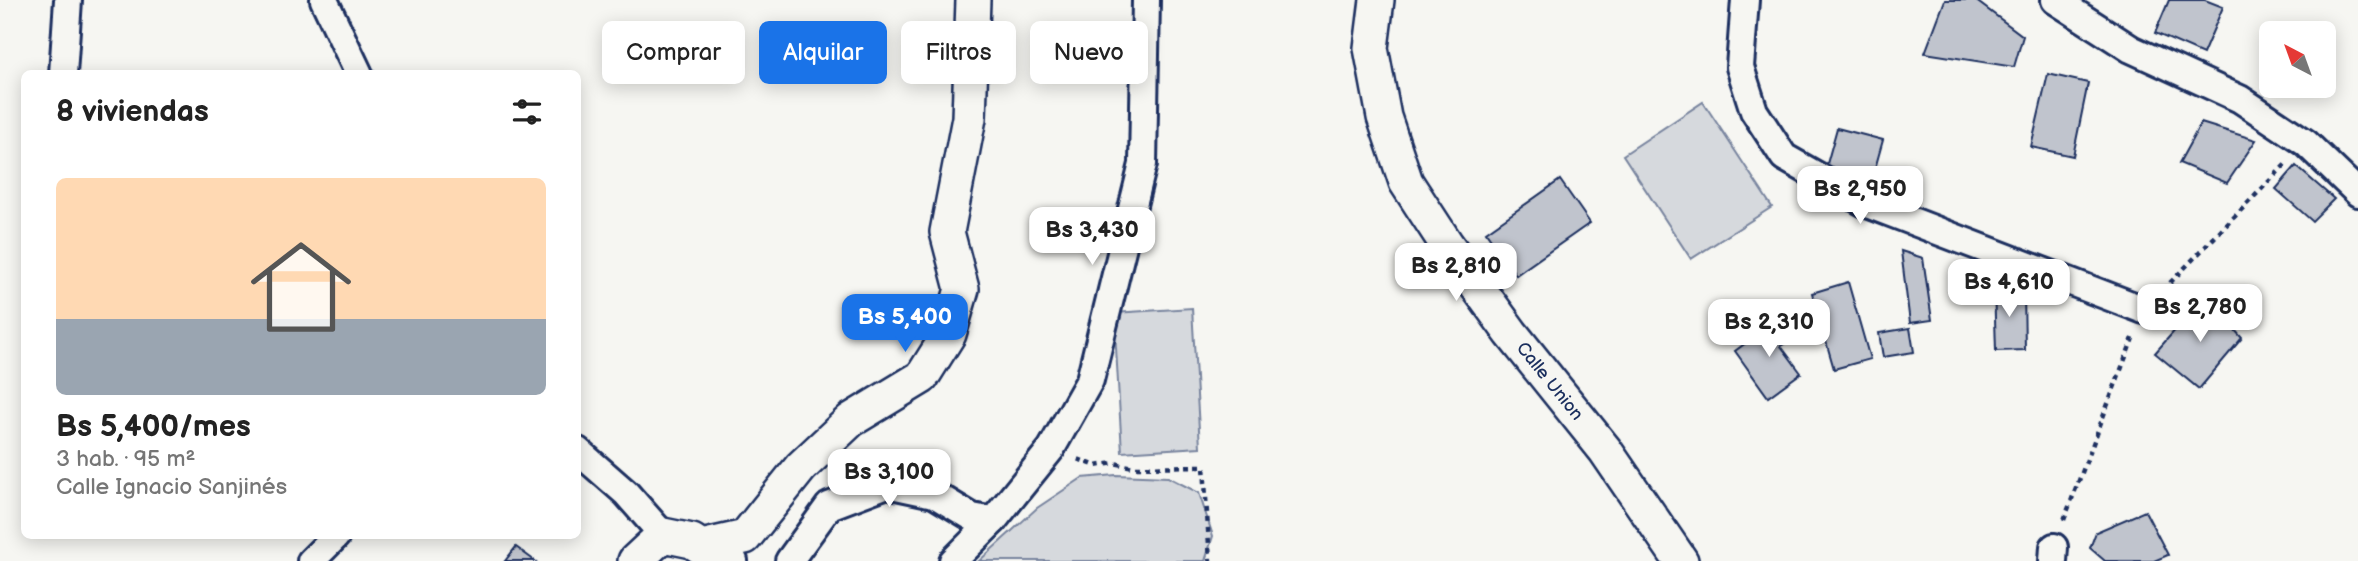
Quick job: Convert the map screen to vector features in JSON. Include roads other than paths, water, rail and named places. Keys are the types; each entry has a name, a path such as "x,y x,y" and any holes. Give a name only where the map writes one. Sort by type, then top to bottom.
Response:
{"street":[{"path":"63,70 68,0"},
{"path":"324,0 357,70"},
{"path":"701,547 745,537 801,467 851,420 922,377 949,334 962,289 947,232 969,118 973,0"},
{"path":"953,561 993,521 1051,449 1090,380 1143,164 1146,0"},
{"name":"Calle Union","path":"1377,0 1371,48 1384,117 1406,182 1447,246 1511,333 1605,450 1681,561"},
{"path":"1745,0 1740,67 1754,111 1784,157 1865,202 2144,310"},
{"path":"2055,0 2131,48 2240,99 2306,143 2358,193"},
{"path":"581,454 626,492 663,535 692,541 734,561"},
{"path":"789,561 829,506 887,484 934,494 972,517 993,521"},
{"path":"635,561 663,535"},
{"path":"311,561 333,539"}]}
